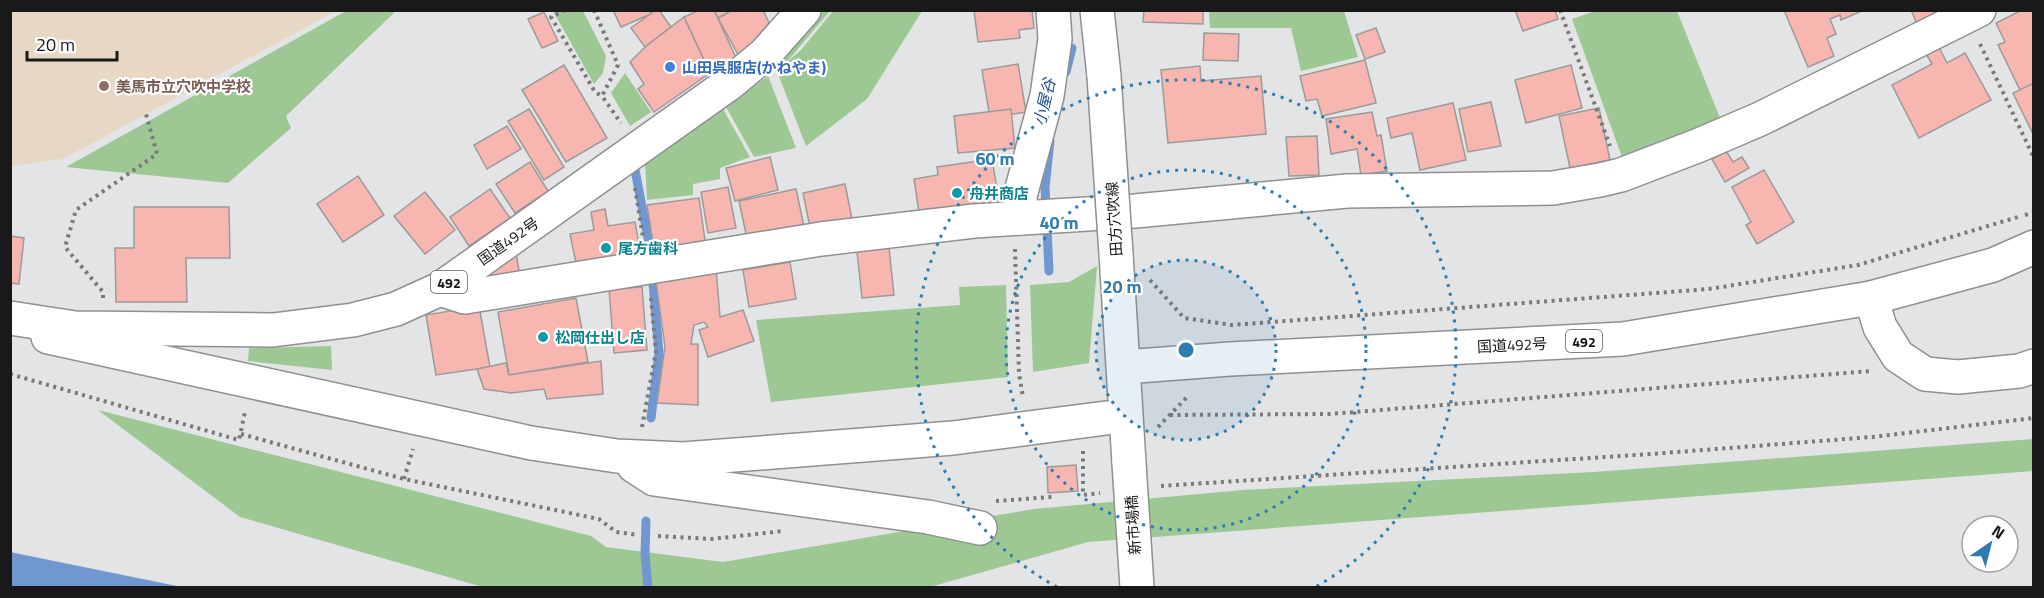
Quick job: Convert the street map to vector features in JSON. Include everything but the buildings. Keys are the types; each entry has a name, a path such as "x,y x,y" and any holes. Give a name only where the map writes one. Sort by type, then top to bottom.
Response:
{"main road":[{"name":"国道492号","path":"10,318 75,328 273,330 353,320 396,309 440,289 730,83 765,54 804,10"},
{"path":"1021,218 1020,196 1047,96 1055,39 1053,10"},
{"name":"田方穴吹線","path":"1097,10 1104,76 1129,463"},
{"path":"440,289 465,297 821,238 974,221 1135,211 1347,192 1553,188 1621,175 1697,146 1760,119 1970,12"},
{"name":"国道492号","path":"1124,367 1230,359 1623,339 1871,298 1993,265 2034,247"},
{"path":"1871,298 1880,327 1898,356 1924,374 1958,377 2019,371 2034,366"},
{"path":"48,337 531,443 617,456 684,459 953,438 1094,419"},
{"path":"617,456 654,479 928,517 980,528"},
{"name":"新市場橋","path":"1129,463 1137,588"}],"path":[{"path":"565,10 551,17 595,92 602,96 634,152 656,352 644,412"},
{"path":"594,10 618,65 602,96"},
{"path":"1560,10 1621,175"},
{"path":"1970,12 2034,159"},
{"path":"106,328 103,292 66,247 76,210 157,154 146,114"},
{"path":"1184,318 1232,325 1709,290 1858,265 2034,212"},
{"path":"1019,374 1021,218"},
{"path":"1169,415 1330,414 1914,367"},
{"path":"10,374 239,440 243,427"},
{"path":"1176,484 1872,437 2034,418"},
{"path":"1083,495 1094,419"},
{"path":"240,435 404,479 599,519 616,532 638,535"}],"shaded area":[{"name":"美馬市立穴吹中学校","path":"10,11 336,11 63,159 11,166"}],"green space":[{"path":"346,11 396,11 286,116 291,128 228,183 66,167"},
{"path":"553,11 583,11 606,56 603,73 594,84"},
{"path":"822,11 830,11 786,63 801,50 833,11 922,11 867,99 806,146 775,66"},
{"path":"1209,11 1344,11 1358,57 1301,71 1291,28 1210,28"},
{"path":"1595,11 1677,11 1720,118 1622,157 1572,19"},
{"path":"625,73 651,112 630,126 611,93"},
{"path":"768,76 796,148 754,157 726,107"},
{"path":"723,109 750,157 720,168 720,179 693,184 693,195 647,200 645,162"},
{"path":"1097,266 1089,363 1033,372 1030,285 1069,282"},
{"path":"1006,285 1008,377 771,402 756,320 960,305 959,287"},
{"path":"331,346 332,370 248,361 249,348"},
{"path":"98,410 591,536 606,547 723,562 1034,509 1243,490 1594,472 2033,439 2034,471 1088,542 930,587 486,588 240,517"}],"water":[{"path":"10,552 182,587 11,587"}],"waterway":[{"name":"小屋谷","path":"1066,72 1072,48"},
{"name":"小屋谷","path":"1049,271 1045,187 1050,141"},
{"path":"635,170 652,259"},
{"path":"651,418 659,353 653,283"},
{"path":"646,521 645,554 648,588"}],"place":[{"name":"山田呉服店(かねやま)","path":"670,67"},
{"name":"美馬市立穴吹中学校","path":"104,86"},
{"name":"舟井商店","path":"957,193"},
{"name":"尾方歯科","path":"606,248"},
{"name":"松岡仕出し店","path":"543,337"}]}
